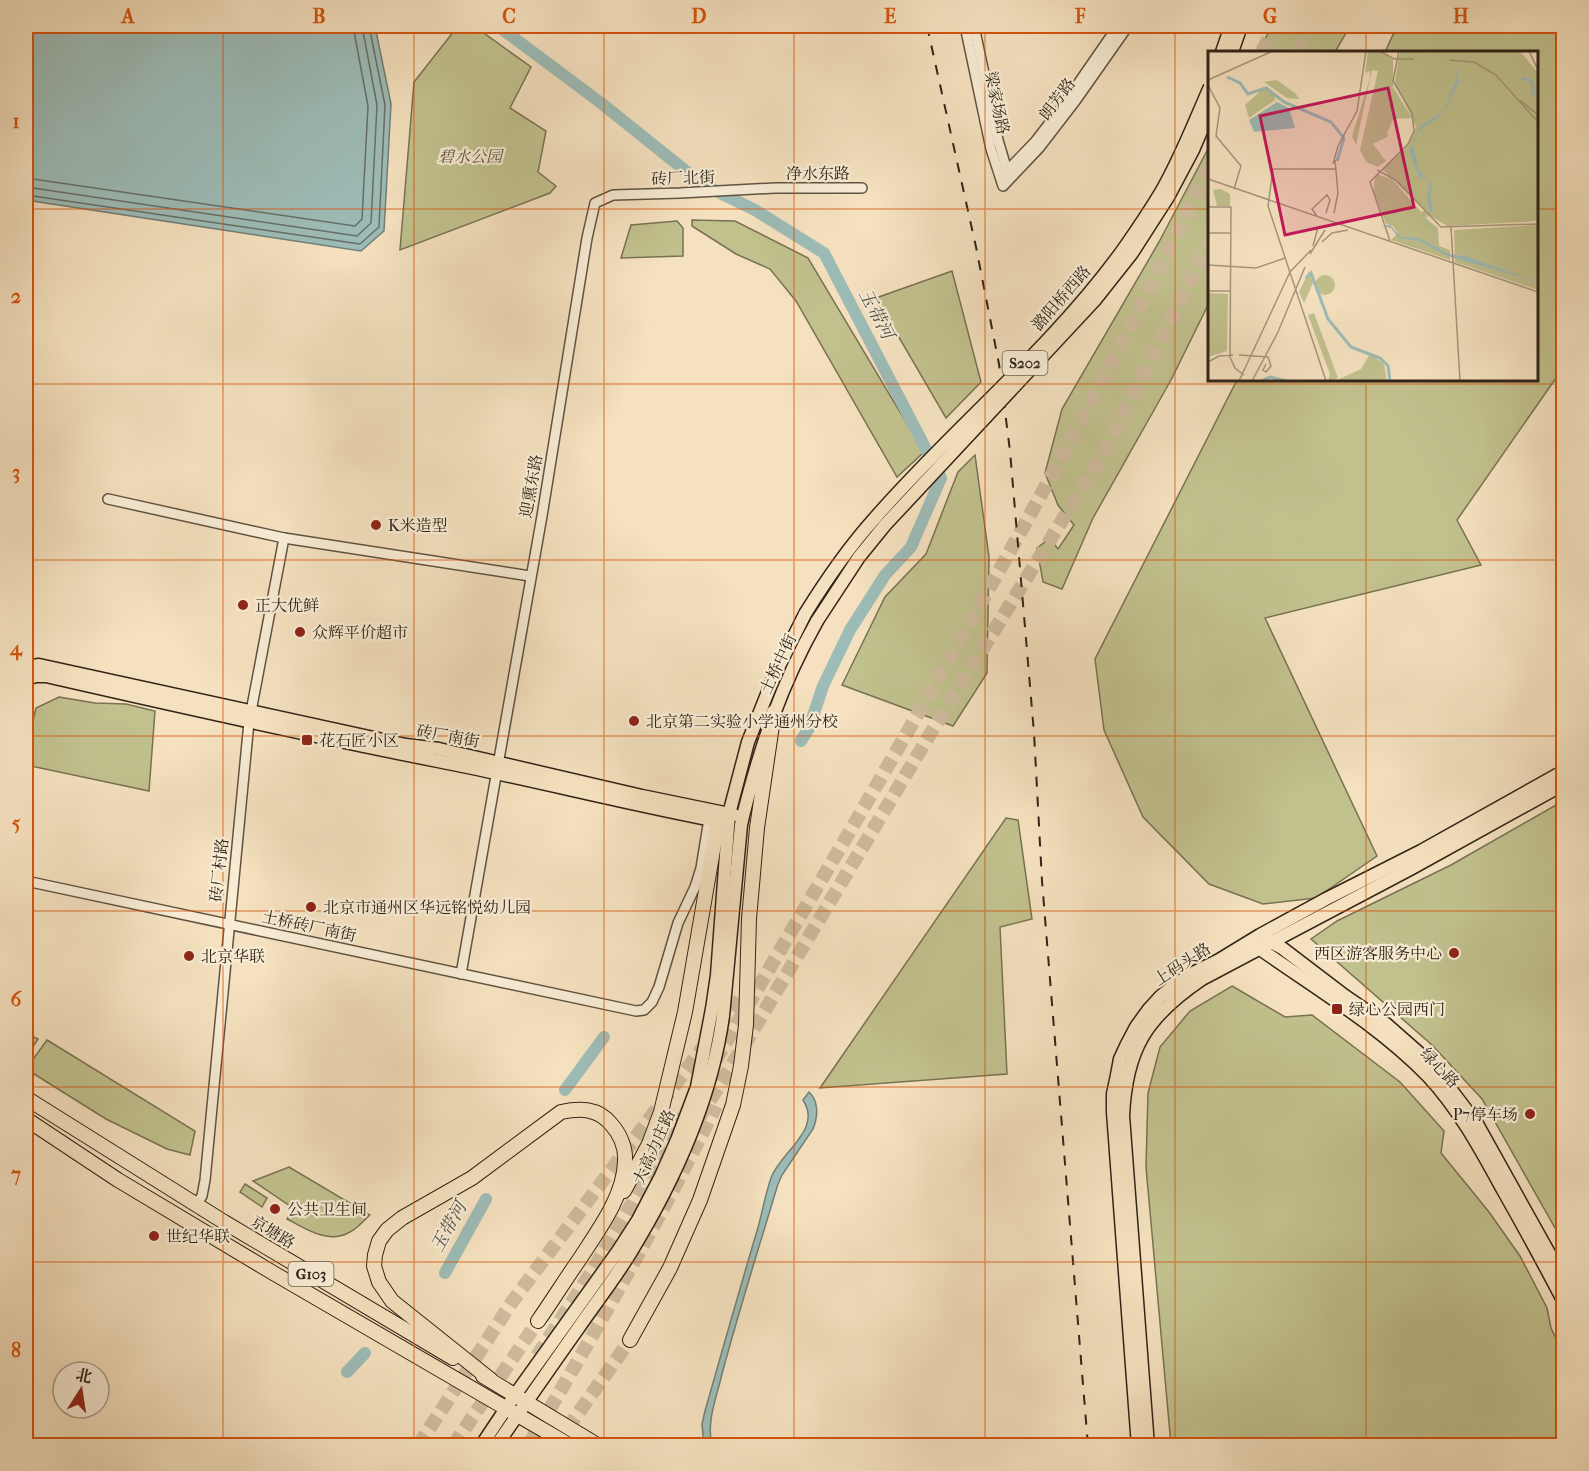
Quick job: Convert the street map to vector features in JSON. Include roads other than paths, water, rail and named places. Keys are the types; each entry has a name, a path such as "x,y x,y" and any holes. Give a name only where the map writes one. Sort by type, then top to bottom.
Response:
{"highway":[{"path":"630,1340 670,1268 700,1200 733,1105 746,1025 749,919 758,824 774,712"},
{"path":"538,1321 627,1186 649,1144 661,1112 685,1011 721,819"},
{"name":"京塘路","path":"26,1098 196,1205 599,1446"},
{"path":"490,1380 393,1301 379,1282 374,1266 379,1241 387,1230 402,1218 472,1178 561,1113 573,1110 594,1111 600,1114 609,1121 622,1140 625,1152 623,1174 619,1190 605,1221"},
{"name":"G103","path":"26,1119 118,1180 236,1251 571,1446"}],"main road":[{"path":"1223,51 1232,33 1241,26"},
{"path":"1232,33 1232,51"},
{"name":"潞阳桥西路","path":"721,819 775,674 805,614 843,557 875,518 1045,342 1124,248 1160,194 1185,145 1208,89"},
{"name":"潞阳桥西路","path":"817,621 859,557 885,525 1087,309 1132,253 1168,198 1193,150 1208,112"},
{"name":"土桥中街","path":"742,821 760,752 774,712 788,678 817,621"},
{"name":"砖厂南街","path":"26,676 39,666 250,717 406,746 439,749 496,768 661,810 758,824"},
{"name":"砖厂南街","path":"496,768 642,796 721,819"},
{"name":"上码头路","path":"1143,1442 1114,1142 1113,1094 1120,1059 1136,1027 1160,997 1195,972 1222,963 1303,919 1563,771"},
{"name":"上码头路","path":"1303,919 1412,868 1563,784"},
{"name":"大高力庄路","path":"521,1399 638,1220 677,1140 696,1087 717,975 721,819"},
{"name":"大高力庄路","path":"481,1446 512,1411 627,1257 687,1145 704,1102 719,1045 742,821"},
{"name":"绿心路","path":"1260,942 1282,948 1386,1024 1419,1053 1442,1078 1477,1124 1563,1280"},
{"name":"绿心路","path":"1260,942 1375,1029 1428,1077 1449,1101 1485,1155 1563,1302"},
{"name":"大高力庄路","path":"496,1446 512,1411"}],"street":[{"name":"梁家场路","path":"965,26 991,149 1005,178"},
{"name":"梁家场路","path":"974,26 1005,178"},
{"name":"朗芳路","path":"1005,178 1062,107 1118,26"},
{"name":"朗芳路","path":"1005,178 1039,148 1128,26"},
{"name":"净水东路","path":"775,188 862,188"},
{"name":"砖厂北街","path":"595,203 613,195 775,188"},
{"name":"迎熏东路","path":"461,974 587,238 595,203"},
{"path":"108,499 284,538 530,576"},
{"name":"砖厂村路","path":"196,1205 202,1196 206,1180 250,717 284,538"},
{"name":"土桥砖厂南街","path":"26,881 636,1011 644,1010 652,1002 659,987 678,923 695,887 721,819"}],"water":[{"path":"26,26 375,26 391,104 384,231 361,251 26,200"},
{"path":"809,1092 816,1104 815,1124 778,1184 715,1400 710,1427 712,1445 704,1445 702,1424 705,1411 769,1184 776,1168 804,1131 808,1121 808,1111 803,1100"}],"waterway":[{"name":"玉带河","path":"498,26 601,103 702,184 755,210 824,253 941,478 911,547 885,575 850,630 823,686 809,728 801,741"},
{"name":"玉带河","path":"565,1090 604,1037"},
{"name":"玉带河","path":"445,1273 486,1199"},
{"name":"玉带河","path":"347,1372 365,1353"}],"tunnel":[{"path":"1262,51 1275,26"},
{"path":"1298,51 1309,26"},
{"path":"715,1061 909,729 1035,506 1154,279 1208,168"},
{"path":"699,1118 932,731 1102,456 1208,246"},
{"path":"719,1027 751,985"},
{"path":"418,1446 512,1302 707,1042"},
{"path":"528,1446 625,1278 716,1106"},
{"path":"537,1356 594,1268 683,1116"},
{"path":"453,1446 538,1321"},
{"path":"541,1373 565,1333"},
{"path":"555,1446 630,1340"}],"railway":[{"path":"927,26 976,247 999,364 1010,451 1034,733 1042,881 1088,1446"}],"place":[{"name":"K米造型","path":"376,525"},
{"name":"正大优鲜","path":"243,605"},
{"name":"众辉平价超市","path":"300,632"},
{"name":"北京第二实验小学通州分校","path":"634,721"},
{"name":"花石匠小区","path":"307,740"},
{"name":"北京市通州区华远铭悦幼儿园","path":"311,907"},
{"name":"西区游客服务中心","path":"1454,953"},
{"name":"北京华联","path":"189,956"},
{"name":"绿心公园西门","path":"1337,1009"},
{"name":"P7停车场","path":"1530,1114"},
{"name":"公共卫生间","path":"275,1209"},
{"name":"世纪华联","path":"154,1236"}],"park label":[{"name":"碧水公园","path":"470,156"}]}
